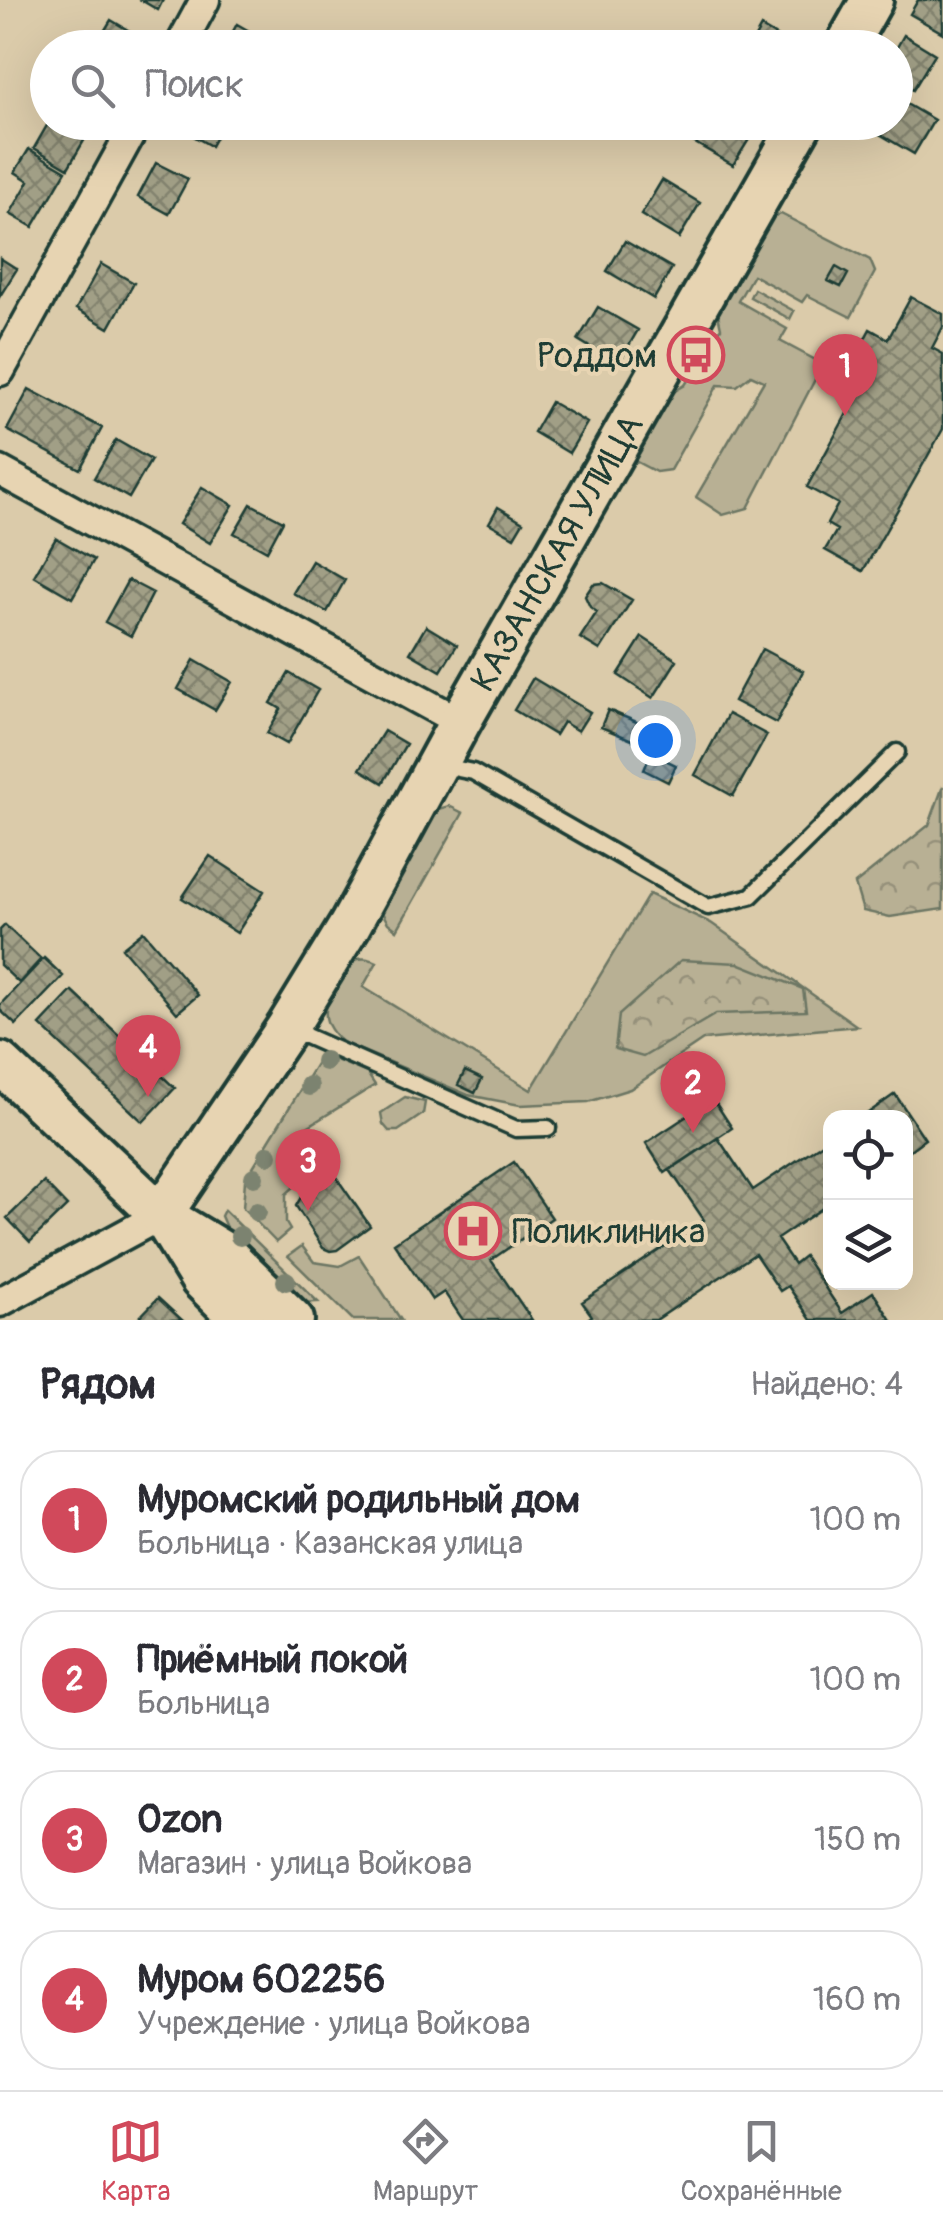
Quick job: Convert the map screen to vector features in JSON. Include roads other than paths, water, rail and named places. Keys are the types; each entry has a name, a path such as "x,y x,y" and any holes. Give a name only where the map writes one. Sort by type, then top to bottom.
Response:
{"street":[{"path":"189,30 205,0"},
{"path":"855,30 872,0"},
{"path":"0,371 128,140"},
{"name":"КАЗАНСКАЯ УЛИЦА","path":"161,1214 288,1028 350,925 460,722 792,140"},
{"name":"КАЗАНСКАЯ УЛИЦА","path":"0,470 460,722"},
{"path":"0,1063 161,1214 224,1253 293,1320"},
{"path":"0,1302 161,1214"},
{"path":"161,1214 201,1279 242,1320"}],"lane":[{"path":"437,765 473,772 708,907 751,896 897,752"},
{"path":"288,1028 516,1129 548,1128"}],"place":[{"name":"Роддом","path":"696,355"},
{"name":"Муромский родильный дом","path":"845,416"},
{"name":"Муром 602256","path":"148,1097"},
{"name":"Приёмный покой","path":"693,1133"},
{"name":"Ozon","path":"308,1211"},
{"name":"Поликлиника","path":"473,1231"}]}
